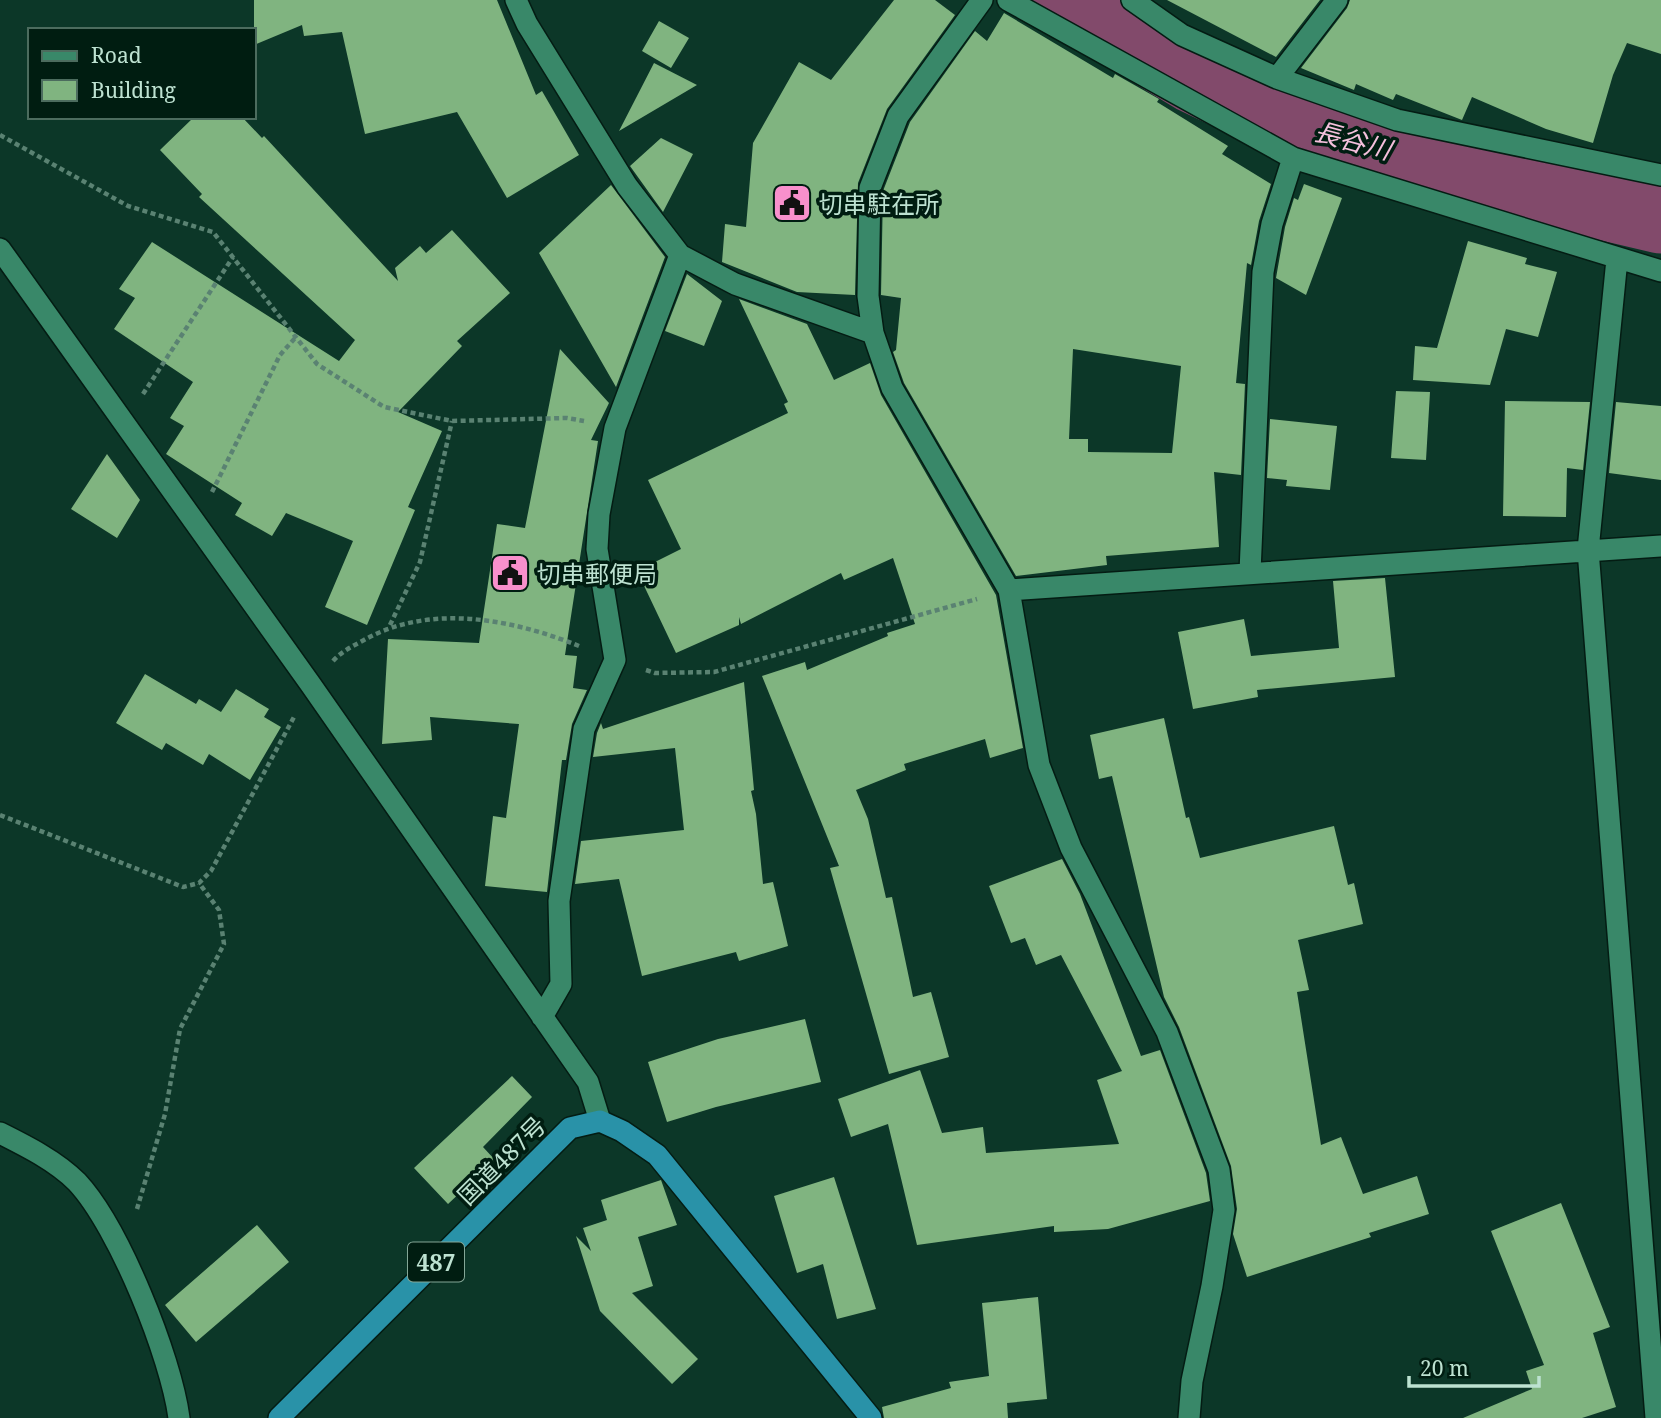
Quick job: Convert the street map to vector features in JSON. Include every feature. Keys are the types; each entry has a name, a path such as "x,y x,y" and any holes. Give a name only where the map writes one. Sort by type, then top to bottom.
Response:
{"highway":[{"name":"国道487号","path":"279,1418 570,1128 600,1121"},
{"path":"600,1121 622,1131 657,1155 871,1418"}],"street":[{"path":"516,0 527,24 626,186 680,255 735,284 873,333"},
{"path":"982,0 898,116 870,188 868,296 873,333 892,388 1009,590 1039,765 1071,848 1167,1032 1219,1170 1224,1210 1212,1286 1192,1381 1189,1418"},
{"path":"1008,0 1293,158 1661,271"},
{"path":"1132,0 1182,34 1277,78 1397,120 1661,175"},
{"path":"1277,78 1337,0"},
{"path":"1250,572 1263,272 1272,224 1293,158"},
{"path":"0,249 311,685 588,1082 600,1121"},
{"path":"542,1017 561,984 559,901 584,729 615,660 597,549 599,514 615,428 680,255"},
{"path":"1617,259 1588,550 1656,1418"},
{"path":"1009,590 1661,546"},
{"path":"0,1133 37,1152 76,1182 104,1219 156,1331 176,1396 179,1418"}],"path":[{"path":"0,135 128,206 213,232 317,364 384,407 452,421 567,418 615,428"},
{"path":"131,433 145,389 233,257"},
{"path":"196,524 280,355 296,337"},
{"path":"390,625 420,562 452,421"},
{"path":"0,815 183,887 199,883 211,871 311,685 340,653 390,625 469,617 539,630 654,673 714,672 1009,590"},
{"path":"126,1265 135,1216 165,1114 180,1029 224,944 219,910 199,883"}],"building":[{"path":"254,0 497,0 536,95 542,91 579,155 507,198 457,112 365,134 342,32 304,36 302,25 256,44"},
{"path":"894,0 935,0 955,15 887,109 858,183 855,295 797,292 722,262 725,224 746,227 753,143 799,62 831,80"},
{"path":"1167,0 1320,0 1276,57"},
{"path":"1350,0 1661,0 1661,54 1627,43 1613,75 1593,143 1546,129 1472,97 1462,120 1396,94 1393,100 1356,84 1354,90 1301,68 1347,8"},
{"path":"1004,13 1113,78 1115,74 1159,99 1157,102 1228,146 1222,154 1271,184 1259,221 1251,265 1247,263 1236,383 1245,384 1241,475 1214,472 1219,547 1106,556 1107,565 1016,576 904,383 893,352 896,350 901,298 881,295 883,191 910,122 975,31 987,41","holes":["1073,349 1181,366 1172,453 1088,452 1088,439 1069,439"]},
{"path":"659,21 689,38 671,68 642,51"},
{"path":"654,63 697,85 619,131"},
{"path":"192,119 244,119 262,138 264,136 398,281 395,268 420,246 426,253 452,230 510,293 457,341 462,346 398,412 442,431 408,507 415,510 367,625 325,607 353,541 286,513 272,536 235,515 242,503 166,454 184,426 170,418 193,382 114,329 135,298 119,289 152,242 339,361 355,340 199,197 202,194 160,150"},
{"path":"661,138 693,154 663,212 630,166"},
{"path":"1304,184 1342,198 1306,295 1276,278 1285,227 1294,198 1298,200"},
{"path":"611,185 665,257 616,387 539,253"},
{"path":"1468,241 1527,258 1525,264 1557,272 1538,337 1506,329 1490,385 1413,380 1415,346 1437,348"},
{"path":"687,274 722,301 704,346 665,331"},
{"path":"739,299 807,324 834,380 870,363 881,395 996,595 1023,748 990,758 985,739 904,764 906,770 856,790 868,819 886,898 892,897 913,997 931,992 949,1057 889,1074 830,868 839,866 762,676 805,662 807,670 888,636 887,633 915,624 893,558 844,580 841,573 741,624 739,617 739,625 676,653 637,571 681,549 648,480 788,413 784,404 788,402"},
{"path":"560,349 609,403 591,440 598,441 565,655 577,656 573,688 587,690 572,724 566,760 562,760 547,892 485,886 493,816 506,818 519,724 430,717 432,740 382,744 388,639 479,643 497,524 525,528"},
{"path":"1396,391 1430,392 1426,460 1391,458"},
{"path":"1505,401 1590,402 1583,470 1567,468 1566,517 1503,516"},
{"path":"1616,402 1661,406 1661,480 1609,473"},
{"path":"1270,419 1337,426 1330,490 1286,486 1287,480 1267,478"},
{"path":"107,454 140,500 117,538 71,509"},
{"path":"1385,578 1395,677 1257,690 1258,697 1193,709 1178,632 1244,619 1251,656 1339,648 1333,581"},
{"path":"145,674 196,704 199,699 221,712 236,689 269,709 264,717 281,727 250,780 209,754 203,765 166,743 162,750 116,723"},
{"path":"744,682 754,790 751,791 763,884 773,882 788,946 739,961 736,952 642,976 619,879 575,884 581,841 684,830 675,748 593,757 597,733 601,723 603,729"},
{"path":"1164,718 1186,818 1189,817 1200,858 1334,826 1348,885 1354,883 1363,924 1298,940 1309,990 1297,992 1321,1145 1341,1137 1363,1194 1417,1176 1429,1214 1369,1233 1371,1237 1247,1277 1233,1234 1237,1209 1231,1166 1179,1027 1164,997 1112,776 1099,779 1090,735"},
{"path":"1062,859 1080,894 1141,1056 1160,1050 1206,1173 1210,1201 1108,1229 1054,1232 1054,1226 917,1245 888,1124 851,1137 838,1099 920,1070 942,1133 983,1127 986,1153 1119,1144 1097,1080 1122,1071 1061,955 1036,965 1025,938 1011,943 989,886"},
{"path":"805,1019 821,1082 716,1107 667,1122 648,1062 718,1039"},
{"path":"512,1076 532,1097 483,1147 495,1160 448,1204 414,1168"},
{"path":"834,1177 876,1309 837,1319 823,1264 797,1273 774,1196"},
{"path":"661,1180 677,1225 638,1237 653,1286 632,1293 698,1359 672,1384 600,1311 576,1236 591,1251 583,1228 607,1220 601,1200"},
{"path":"1561,1203 1610,1327 1593,1333 1616,1407 1582,1418 1463,1418 1532,1389 1526,1371 1544,1365 1491,1231"},
{"path":"257,1225 289,1262 196,1342 165,1305"},
{"path":"1038,1297 1047,1399 1007,1403 1008,1418 884,1418 882,1407 951,1388 949,1382 989,1376 982,1303"}],"waterway":[{"name":"長谷川","path":"1071,0 1195,75 1318,134 1661,215"}],"place":[{"name":"切串駐在所","path":"792,203"},
{"name":"切串郵便局","path":"510,573"}]}
